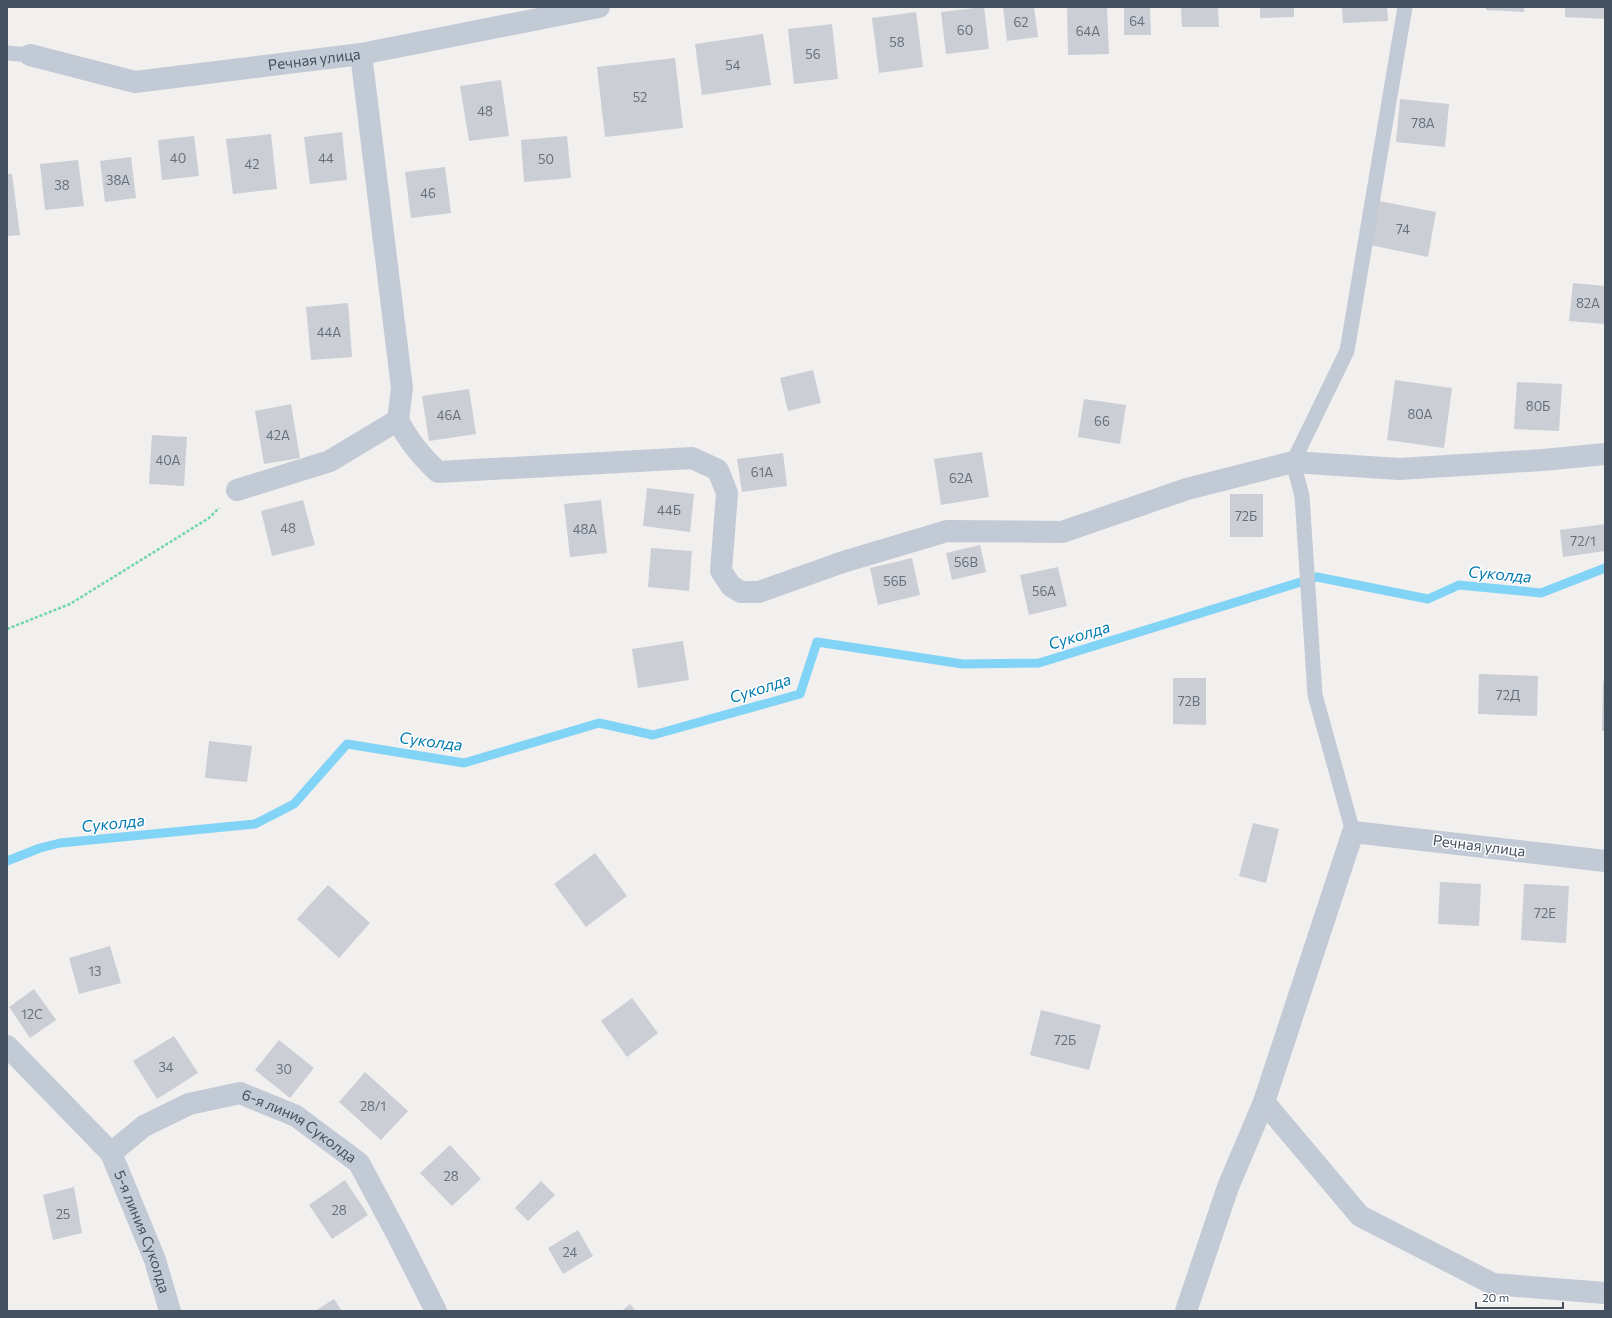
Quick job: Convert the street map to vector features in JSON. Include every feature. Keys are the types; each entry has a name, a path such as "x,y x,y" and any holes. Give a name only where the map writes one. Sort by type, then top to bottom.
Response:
{"street":[{"name":"Речная улица","path":"30,55 135,82 361,54 599,7"},
{"path":"361,54 402,388 398,420 407,438 420,456 438,472 692,458 718,470 727,493 721,571 730,586 741,592 759,592 843,562 948,531 1062,532 1187,489 1293,462 1399,469 1543,460 1605,454"},
{"path":"237,490 330,461 398,420"},
{"name":"Речная улица","path":"1352,832 1605,861"},
{"path":"1186,1311 1228,1187 1264,1102 1352,832"},
{"path":"7,1046 111,1153"},
{"name":"6-я линия Суколда","path":"111,1153 144,1126 189,1104 240,1093 296,1116 359,1163 436,1311"},
{"path":"1264,1102 1360,1216 1493,1284 1605,1292"},
{"name":"5-я линия Суколда","path":"111,1153 155,1260 170,1311"}],"lane":[{"path":"1352,832 1315,695 1302,496 1293,462 1347,351 1405,7"},
{"path":"7,53 30,55"}],"path":[{"path":"7,629 70,604 209,518 237,490"}],"building":[{"path":"984,7 989,49 946,54 941,12"},
{"path":"1003,7 1034,7 1038,37 1007,41"},
{"path":"1067,7 1107,7 1109,54 1068,55"},
{"path":"1124,7 1150,7 1151,35 1124,35"},
{"path":"1181,7 1218,7 1219,27 1182,27"},
{"path":"1260,7 1294,7 1294,17 1260,18"},
{"path":"1342,7 1387,7 1388,21 1343,23"},
{"path":"1486,7 1524,7 1524,12 1486,10"},
{"path":"1565,7 1605,7 1605,19 1565,17"},
{"path":"916,12 923,67 879,73 872,18"},
{"path":"832,24 838,79 794,84 788,29"},
{"path":"763,34 771,85 702,95 695,44"},
{"path":"675,58 683,128 605,137 597,67"},
{"path":"501,80 509,136 469,141 460,86"},
{"path":"1400,99 1449,104 1445,147 1396,142"},
{"path":"342,132 347,180 310,184 304,137"},
{"path":"271,134 277,189 233,194 226,139"},
{"path":"194,136 199,176 162,180 158,140"},
{"path":"567,136 571,178 524,182 521,140"},
{"path":"131,157 136,198 105,202 100,161"},
{"path":"78,160 84,206 45,210 40,164"},
{"path":"445,167 451,213 411,218 405,172"},
{"path":"7,174 12,174 20,235 7,236"},
{"path":"1379,201 1436,212 1428,257 1370,245"},
{"path":"1573,283 1605,286 1605,324 1569,321"},
{"path":"348,303 352,357 311,360 306,307"},
{"path":"813,370 821,403 788,411 780,378"},
{"path":"1395,380 1452,388 1444,448 1387,440"},
{"path":"1517,382 1562,384 1559,431 1514,429"},
{"path":"469,389 476,434 429,441 422,396"},
{"path":"1084,399 1126,405 1120,444 1078,437"},
{"path":"291,404 300,458 264,464 255,411"},
{"path":"152,435 187,437 184,486 149,484"},
{"path":"982,452 989,497 941,505 934,459"},
{"path":"783,453 787,486 742,492 737,459"},
{"path":"647,488 694,494 690,532 643,526"},
{"path":"1230,494 1263,494 1263,537 1230,537"},
{"path":"303,500 315,545 272,556 261,511"},
{"path":"601,500 607,553 570,557 564,504"},
{"path":"1605,524 1605,551 1563,557 1560,530"},
{"path":"980,545 986,572 952,580 946,553"},
{"path":"651,548 692,551 689,591 648,587"},
{"path":"912,558 920,595 878,605 870,568"},
{"path":"1058,567 1067,606 1029,615 1020,575"},
{"path":"683,641 689,680 638,688 632,649"},
{"path":"1479,674 1538,676 1537,716 1478,714"},
{"path":"1173,678 1206,678 1206,725 1173,724"},
{"path":"1603,681 1605,681 1605,731 1602,731"},
{"path":"209,741 252,746 247,782 205,778"},
{"path":"1253,823 1279,829 1266,883 1239,876"},
{"path":"595,853 627,896 586,927 554,884"},
{"path":"1440,882 1481,884 1479,926 1438,924"},
{"path":"1524,884 1569,886 1566,943 1521,940"},
{"path":"328,885 370,923 339,958 297,919"},
{"path":"110,946 121,983 79,994 69,958"},
{"path":"34,989 56,1020 30,1038 9,1007"},
{"path":"632,998 658,1033 627,1057 601,1021"},
{"path":"1041,1010 1101,1025 1089,1070 1030,1055"},
{"path":"174,1036 198,1073 157,1099 133,1061"},
{"path":"279,1040 314,1068 290,1098 255,1070"},
{"path":"365,1072 408,1111 381,1140 339,1102"},
{"path":"450,1145 481,1179 452,1206 420,1173"},
{"path":"345,1180 368,1215 332,1239 309,1205"},
{"path":"541,1181 555,1195 528,1221 515,1208"},
{"path":"74,1187 82,1233 53,1240 43,1195"},
{"path":"578,1230 593,1256 563,1274 548,1248"},
{"path":"334,1299 342,1311 315,1311"},
{"path":"630,1304 636,1311 622,1311"}],"waterway":[{"name":"Суколда","path":"7,861 40,848 60,843 255,824 294,804 347,744 464,763 599,723 653,735 800,694 817,642 963,664 1039,663 1317,577 1428,599 1459,585 1541,593 1605,568"}]}
